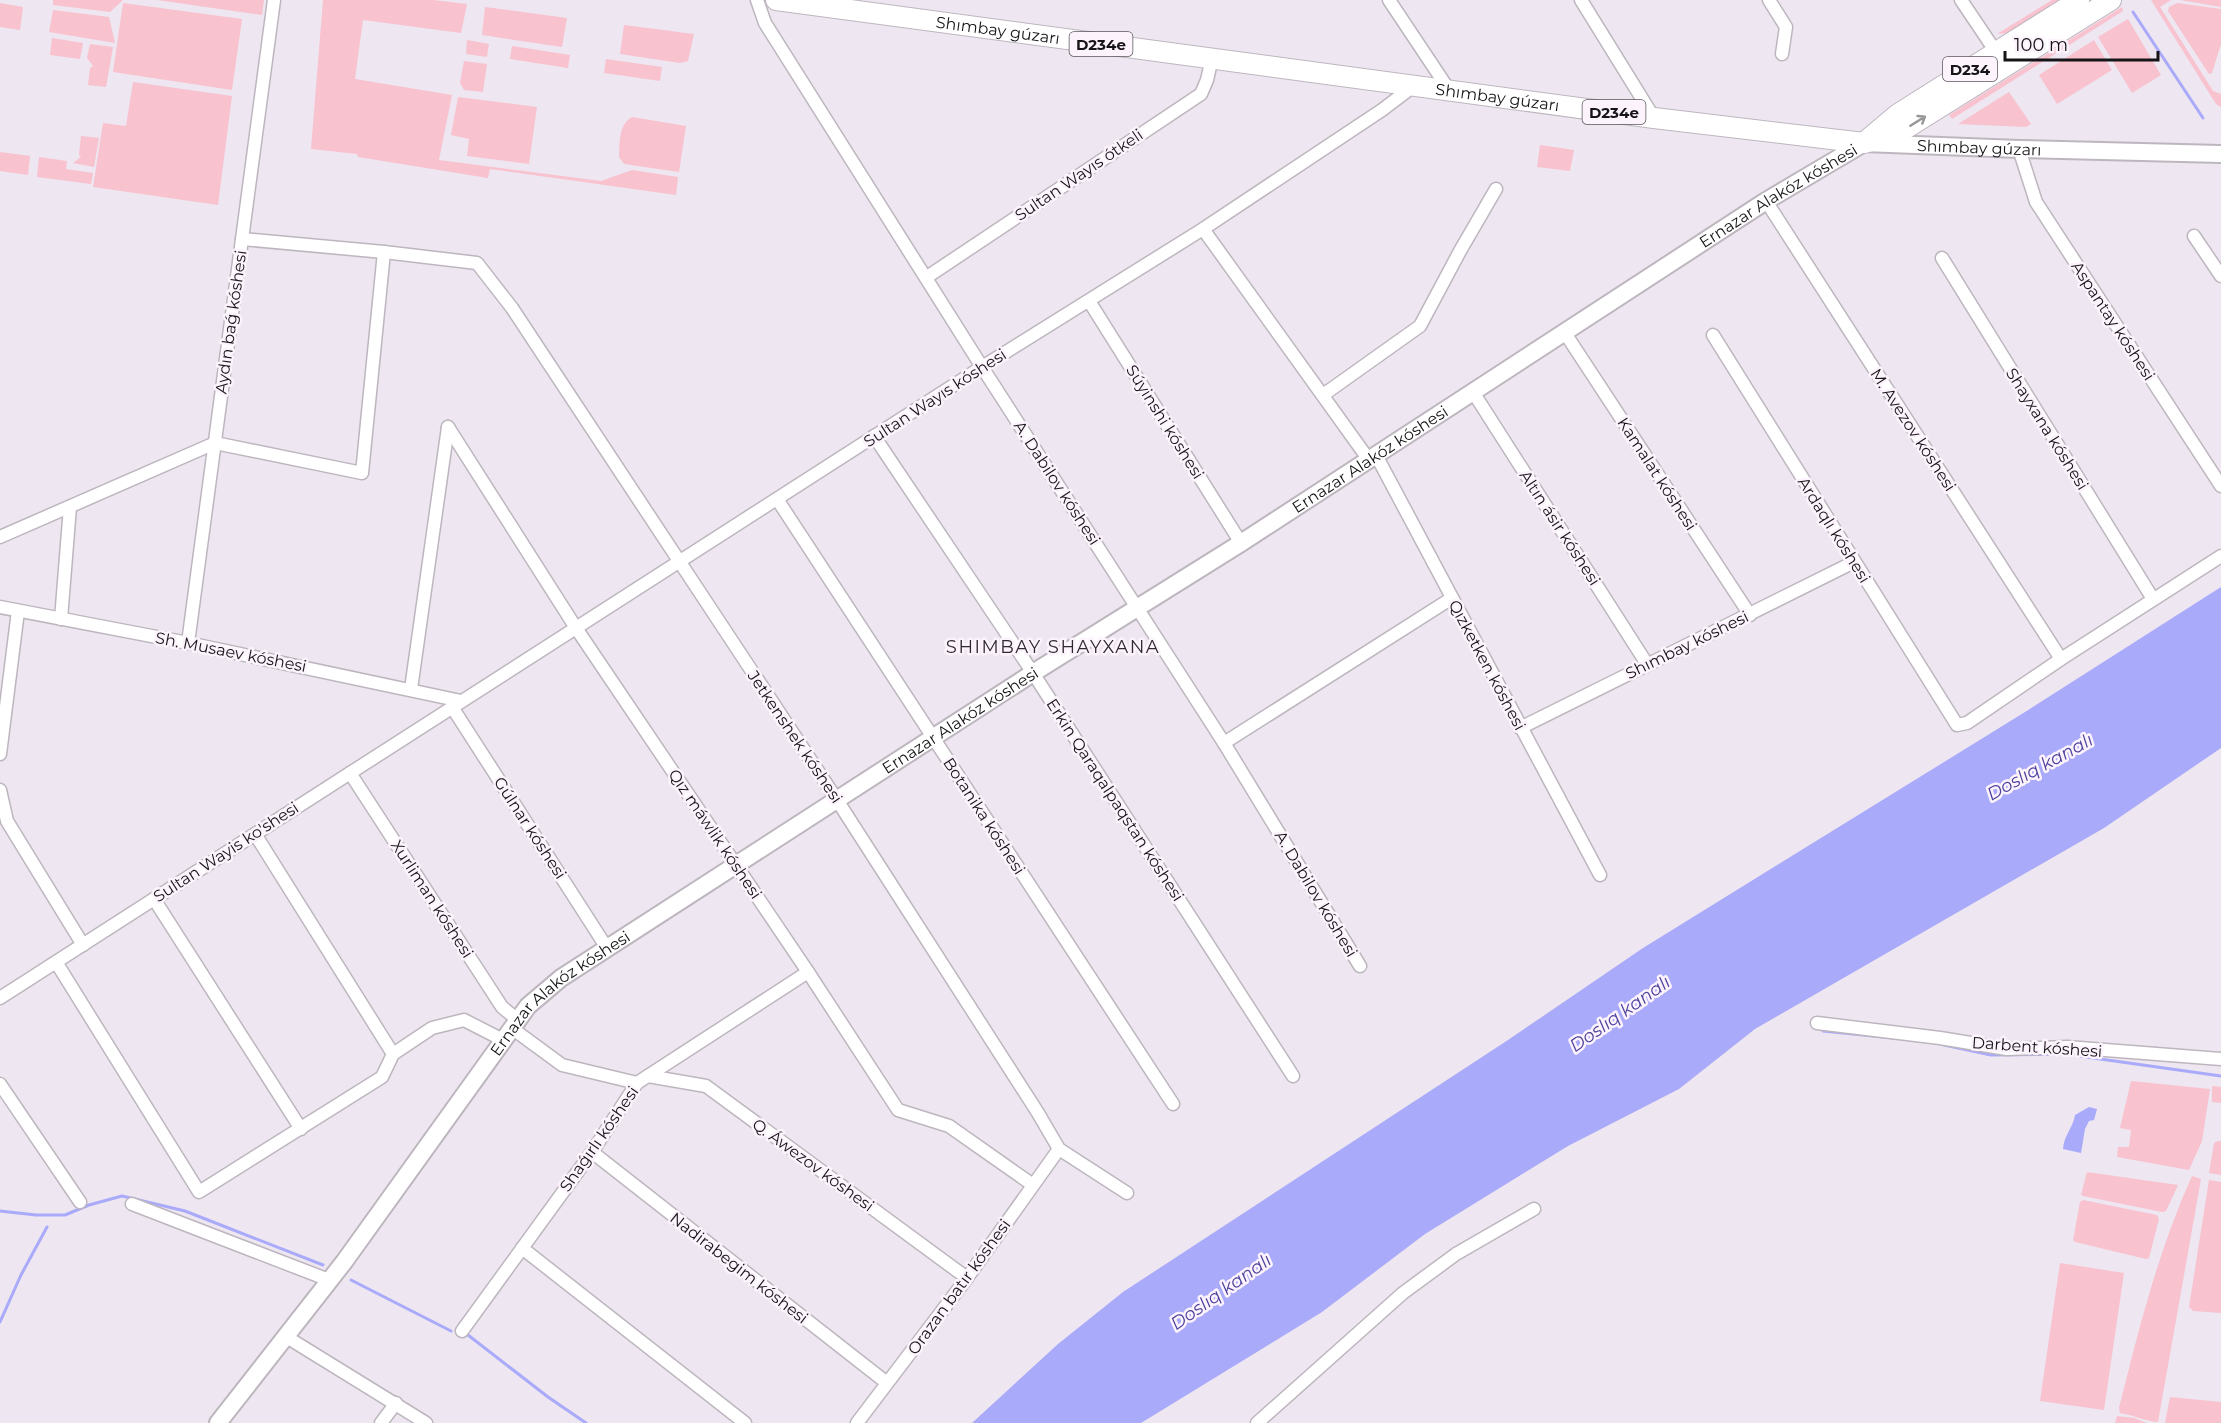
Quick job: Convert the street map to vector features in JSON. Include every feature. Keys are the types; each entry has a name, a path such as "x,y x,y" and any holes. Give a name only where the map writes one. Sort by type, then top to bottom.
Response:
{"main road":[{"name":"Shımbay gúzarı","path":"776,0 853,5 1212,58 1654,118 1864,143 2221,154"},
{"name":"Ernazar Alakóz kóshesi","path":"218,1423 329,1280 528,1006 561,978 1033,673 1241,543 1766,201 1864,143 1889,120 2079,0"},
{"name":"Ernazar Alakóz kóshesi","path":"1864,143 1897,134 2112,0"}],"street":[{"name":"Aydın baǵ kóshesi","path":"188,643 274,0"},
{"name":"A. Dabilov kóshesi","path":"757,0 765,23 1224,744 1360,966"},
{"path":"1389,0 1449,90"},
{"path":"1581,0 1654,118"},
{"path":"1769,0 1786,27 1782,54"},
{"path":"1961,0 1996,52"},
{"name":"Sultan Wayıs ótkeli","path":"927,277 1201,94 1212,58"},
{"name":"Sultan Wayıs kóshesi","path":"457,704 982,367 1203,229 1382,110 1415,85"},
{"name":"Aspantay kóshesi","path":"2019,149 2036,202 2221,486"},
{"path":"1323,395 1420,326 1496,189"},
{"name":"M. Avezov kóshesi","path":"1766,201 2061,660"},
{"name":"Qızketken kóshesi","path":"1203,229 1323,395 1372,458 1452,598 1600,875"},
{"path":"2194,236 2221,276"},
{"path":"0,537 215,443 362,473 384,252 242,239"},
{"name":"Jetkenshek kóshesi","path":"384,252 477,263 512,308 837,800 1032,1103 1059,1149 1127,1193"},
{"name":"Shayxana kóshesi","path":"1942,258 2153,599"},
{"name":"Súyinshi kóshesi","path":"1089,301 1241,543"},
{"name":"Kamalat kóshesi","path":"1565,333 1750,615"},
{"name":"Ardaqlı kóshesi","path":"1713,335 1957,725 1967,723 2061,660"},
{"name":"Altın ásir kóshesi","path":"1473,392 1647,664"},
{"name":"Qız máwlik kóshesi","path":"411,689 448,427 576,627 737,865 898,1110 949,1126 1033,1185"},
{"name":"Erkin Qaraqalpaqstan kóshesi","path":"874,436 1033,673 1293,1077"},
{"name":"Botanika kóshesi","path":"777,499 1173,1104"},
{"path":"61,620 70,507"},
{"path":"2061,660 2221,556"},
{"name":"Shımbay kóshesi","path":"1520,728 1854,562"},
{"path":"1224,744 1452,598"},
{"name":"Sh. Musaev kóshesi","path":"0,607 411,689 457,704"},
{"path":"0,754 18,611"},
{"name":"Sultan Wayis ko'shesi","path":"0,998 457,704"},
{"name":"Gúlnar kóshesi","path":"457,704 607,948"},
{"name":"Xurliman kóshesi","path":"350,773 502,1007 512,1030"},
{"path":"0,790 7,821 83,945"},
{"path":"255,834 393,1054"},
{"path":"154,899 301,1129"},
{"path":"56,962 199,1192 382,1077 393,1054 432,1028 464,1020 512,1030 562,1065 637,1083"},
{"name":"Shaǵırlı kóshesi","path":"462,1331 592,1152 637,1083 808,972"},
{"name":"Darbent kóshesi","path":"1817,1023 1940,1038 2007,1049 2067,1047 2221,1059"},
{"name":"Q. Áwezov kóshesi","path":"648,1076 706,1086 967,1278"},
{"path":"0,1083 80,1202"},
{"name":"Orazan batır kóshesi","path":"857,1423 967,1278 1059,1149"},
{"name":"Nadirabegim kóshesi","path":"592,1152 887,1383"},
{"path":"132,1204 329,1280"},
{"path":"1257,1423 1403,1293 1456,1254 1534,1209"},
{"path":"522,1248 745,1423"},
{"path":"285,1336 426,1423"},
{"path":"381,1423 396,1403"}],"shaded area":[{"path":"53,0 123,0 110,12 53,5"},
{"path":"157,0 264,0 262,15"},
{"path":"323,0 433,0 467,4 461,33 363,20 355,79 452,95 439,160 601,181 632,170 678,177 676,195 490,169 488,178 358,157 357,154 311,149"},
{"path":"2052,0 2063,0 2010,33 1997,34"},
{"path":"2151,0 2171,0 2160,7 2213,91 2221,94 2221,107 2216,104"},
{"path":"2180,0 2221,0 2221,7"},
{"path":"0,3 23,7 20,30 0,27"},
{"path":"123,3 242,19 232,90 113,72"},
{"path":"2177,3 2221,9 2221,44 2212,73 2209,74 2168,11 2169,7"},
{"path":"485,7 567,18 562,47 482,35"},
{"path":"2122,7 2123,11 1952,119 1949,115"},
{"path":"53,10 109,17 115,43 49,32"},
{"path":"2128,19 2161,75 2132,93 2098,37"},
{"path":"624,25 694,34 688,61 680,63 620,54"},
{"path":"52,38 83,43 80,59 50,55"},
{"path":"467,40 489,44 487,57 466,54"},
{"path":"2094,40 2112,70 2057,104 2039,75"},
{"path":"90,44 113,47 106,87 88,85 90,68 93,66 87,58"},
{"path":"512,46 570,55 568,68 510,59"},
{"path":"606,59 662,67 660,81 604,73"},
{"path":"464,61 487,64 483,92 464,90 460,83"},
{"path":"133,82 232,96 218,205 93,187 103,123 126,126"},
{"path":"2009,92 2031,124 2026,127 1958,124"},
{"path":"458,97 537,107 529,164 467,156 469,139 451,135"},
{"path":"632,117 686,126 679,172 624,164 619,157 622,129 627,120"},
{"path":"81,136 99,138 94,167 73,163 81,157 79,155"},
{"path":"1540,145 1574,150 1570,171 1537,167"},
{"path":"0,152 30,156 28,175 0,171"},
{"path":"39,157 67,161 66,169 93,173 91,184 37,177"},
{"path":"2131,1081 2210,1089 2202,1141 2189,1170 2117,1157 2118,1147 2129,1147 2131,1130 2120,1128"},
{"path":"2212,1086 2221,1087 2221,1103 2212,1102"},
{"path":"2221,1141 2221,1175 2209,1173 2214,1143"},
{"path":"2087,1172 2178,1185 2166,1211 2162,1212 2081,1195"},
{"path":"2192,1176 2201,1179 2158,1422 2120,1413 2119,1408 2159,1262"},
{"path":"2209,1180 2221,1182 2221,1313 2193,1311 2189,1307"},
{"path":"2083,1200 2157,1215 2159,1219 2149,1258 2075,1242 2073,1240 2080,1202"},
{"path":"2060,1263 2124,1273 2104,1410 2040,1401"},
{"path":"2170,1397 2221,1402 2221,1423 2165,1423"},
{"path":"2117,1416 2134,1418 2147,1423 2115,1423"}],"water":[{"name":"Doslıq kanalı","path":"2221,587 2221,748 2104,828 1755,1029 1679,1089 1568,1146 1425,1234 1322,1312 1141,1423 972,1423 1058,1344 1123,1292 1508,1040 1643,948 2025,712"},
{"path":"2089,1107 2097,1109 2094,1120 2089,1121 2085,1129 2081,1153 2063,1149 2075,1115"}],"waterway":[{"path":"2133,12 2203,118"},
{"path":"1823,1031 1893,1038"},
{"path":"1944,1045 1991,1055 2066,1054"},
{"path":"2079,1056 2221,1076"},
{"path":"0,1211 65,1215 89,1205 122,1196 185,1211 323,1265"},
{"path":"0,1322 21,1275 47,1227"},
{"path":"351,1280 451,1331"},
{"path":"468,1335 548,1397 586,1423"}],"district":[{"name":"SHIMBAY SHAYXANA","path":"1053,647"}]}
